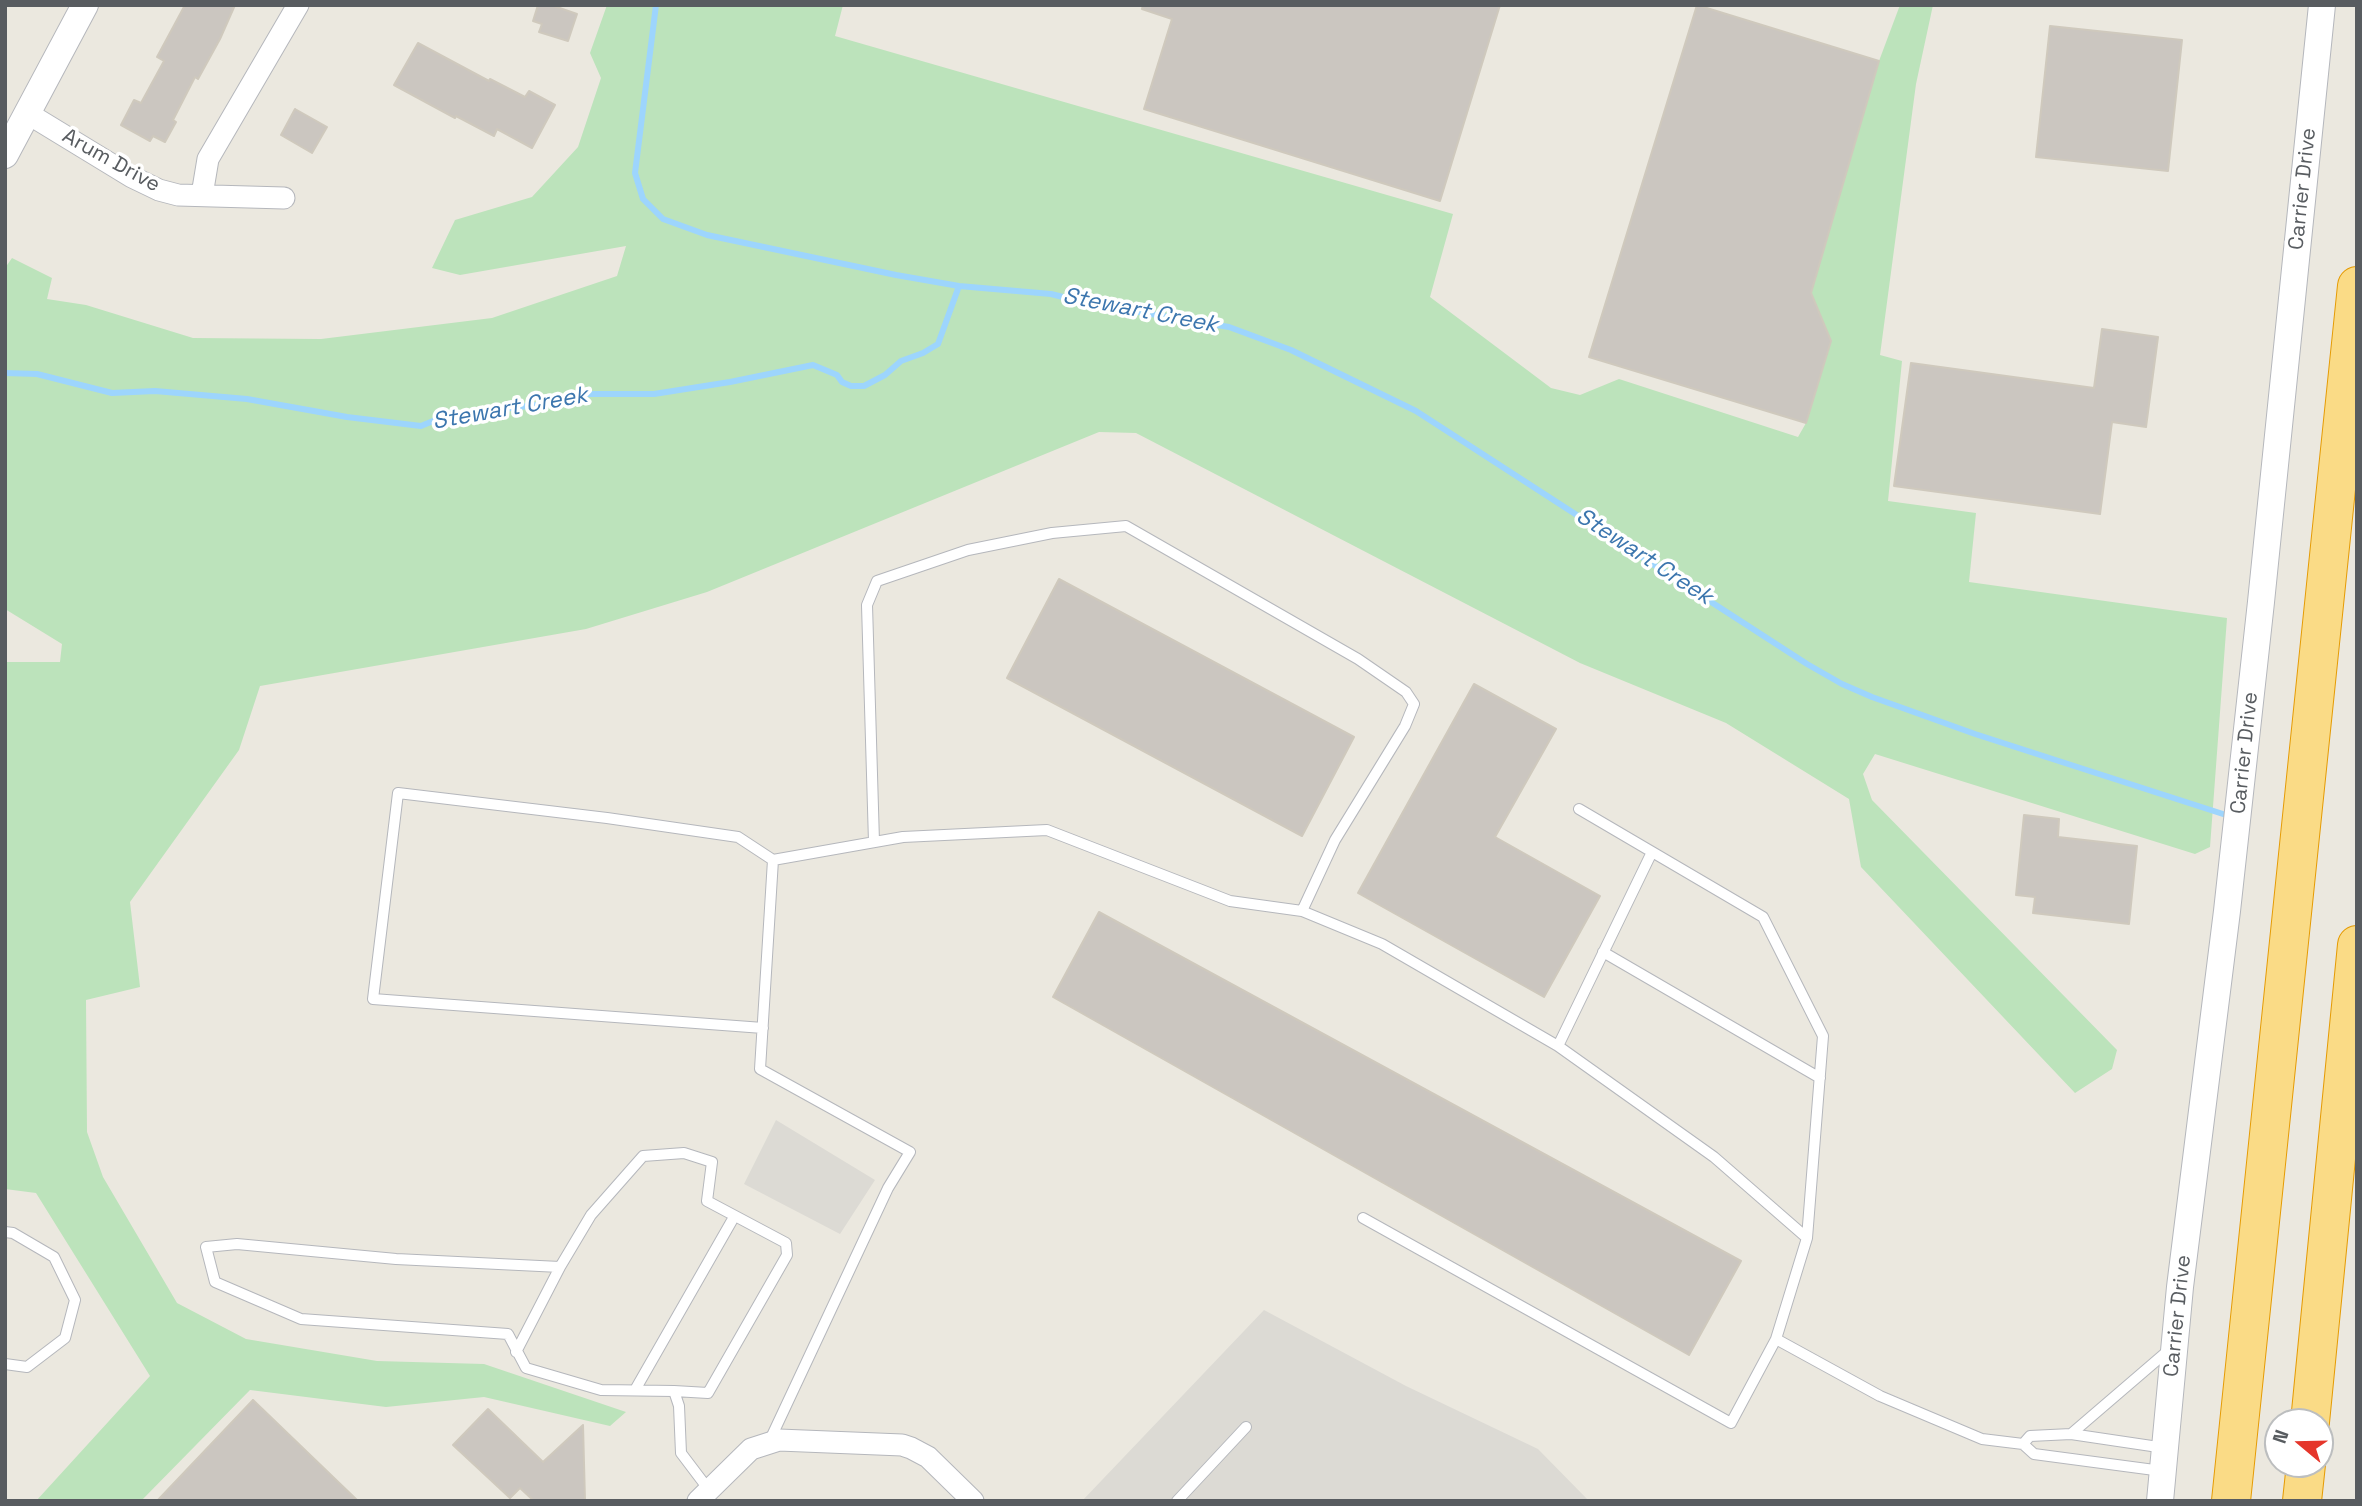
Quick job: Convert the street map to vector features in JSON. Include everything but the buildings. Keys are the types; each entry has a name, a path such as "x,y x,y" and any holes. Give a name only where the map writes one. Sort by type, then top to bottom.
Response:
{"highway":[{"path":"2231,1501 2357,286"},
{"path":"2311,1408 2357,944"},
{"path":"2302,1501 2304,1478"}],"street":[{"path":"5,155 85,5"},
{"path":"202,195 208,159 298,5"},
{"name":"Carrier Drive","path":"2160,1501 2175,1345 2257,643 2322,5"},
{"name":"Arum Drive","path":"27,113 132,177 159,190 178,195 284,198"},
{"path":"704,1495 751,1449 779,1440 902,1445 928,1457 973,1501"}],"lane":[{"path":"874,842 867,605 877,581 968,550 1052,533 1126,526 1358,659 1406,692 1415,704 1405,726 1335,840 1302,911"},
{"path":"763,1028 373,999 398,793 738,836 773,860 902,837 1047,830 1230,901 1302,911 1382,944 1559,1046 1714,1157 1807,1238"},
{"path":"1363,1218 1731,1423 1776,1339 1807,1238 1823,1035 1763,917 1579,810"},
{"path":"1559,1046 1652,852"},
{"path":"769,1442 888,1188 910,1152 761,1069 773,860"},
{"path":"1603,952 1820,1078"},
{"path":"516,1352 560,1266 591,1215 643,1156 684,1153 712,1162 706,1200 786,1243 787,1255 708,1392 601,1390 526,1368 516,1352 508,1334 301,1319 215,1282 206,1247 237,1244 396,1259 560,1266"},
{"path":"635,1390 734,1217"},
{"path":"5,1232 13,1233 54,1257 75,1300 65,1338 27,1367 5,1364"},
{"path":"1776,1339 1868,1390 1982,1439 2023,1444 2034,1454 2164,1459"},
{"path":"2071,1434 2175,1345"},
{"path":"674,1391 679,1406 681,1452 704,1495"},
{"path":"1177,1501 1246,1427"},
{"path":"2023,1444 2030,1436 2071,1434 2164,1459"}],"shaded area":[{"path":"776,1120 875,1180 840,1234 744,1184"},
{"path":"1264,1310 1406,1386 1538,1449 1589,1501 1082,1501"}],"green space":[{"path":"607,5 843,5 835,36 1453,214 1430,297 1551,388 1580,395 1619,379 1798,437 1806,423 1831,341 1811,293 1879,61 1900,5 1933,5 1916,84 1880,355 1902,361 1888,501 1976,513 1969,582 2227,618 2210,847 2195,854 1875,754 1863,774 1872,800 2117,1050 2112,1069 2075,1093 1861,867 1849,799 1726,723 1580,663 1136,433 1099,432 707,592 586,629 260,686 239,750 130,902 140,987 86,1000 87,1132 103,1177 177,1303 246,1339 377,1361 484,1364 626,1412 610,1426 484,1397 386,1407 250,1390 141,1501 36,1501 150,1376 36,1193 5,1189 5,662 60,662 62,644 5,609 5,268 12,258 52,278 47,299 86,305 193,338 321,339 492,318 617,276 626,246 460,275 432,268 455,220 532,197 578,147 601,78 590,53"}],"waterway":[{"name":"Stewart Creek","path":"656,5 635,173 643,199 663,219 707,235 896,275 959,286 1051,294 1091,304 1229,327 1291,350 1416,411 1842,684 1975,734 2223,814"},
{"name":"Stewart Creek","path":"5,373 37,374 112,393 155,391 247,399 347,417 421,426 445,416 544,404 580,394 654,394 813,365 837,375 842,382 851,386 864,386 885,375 901,361 938,344 959,286"}]}
